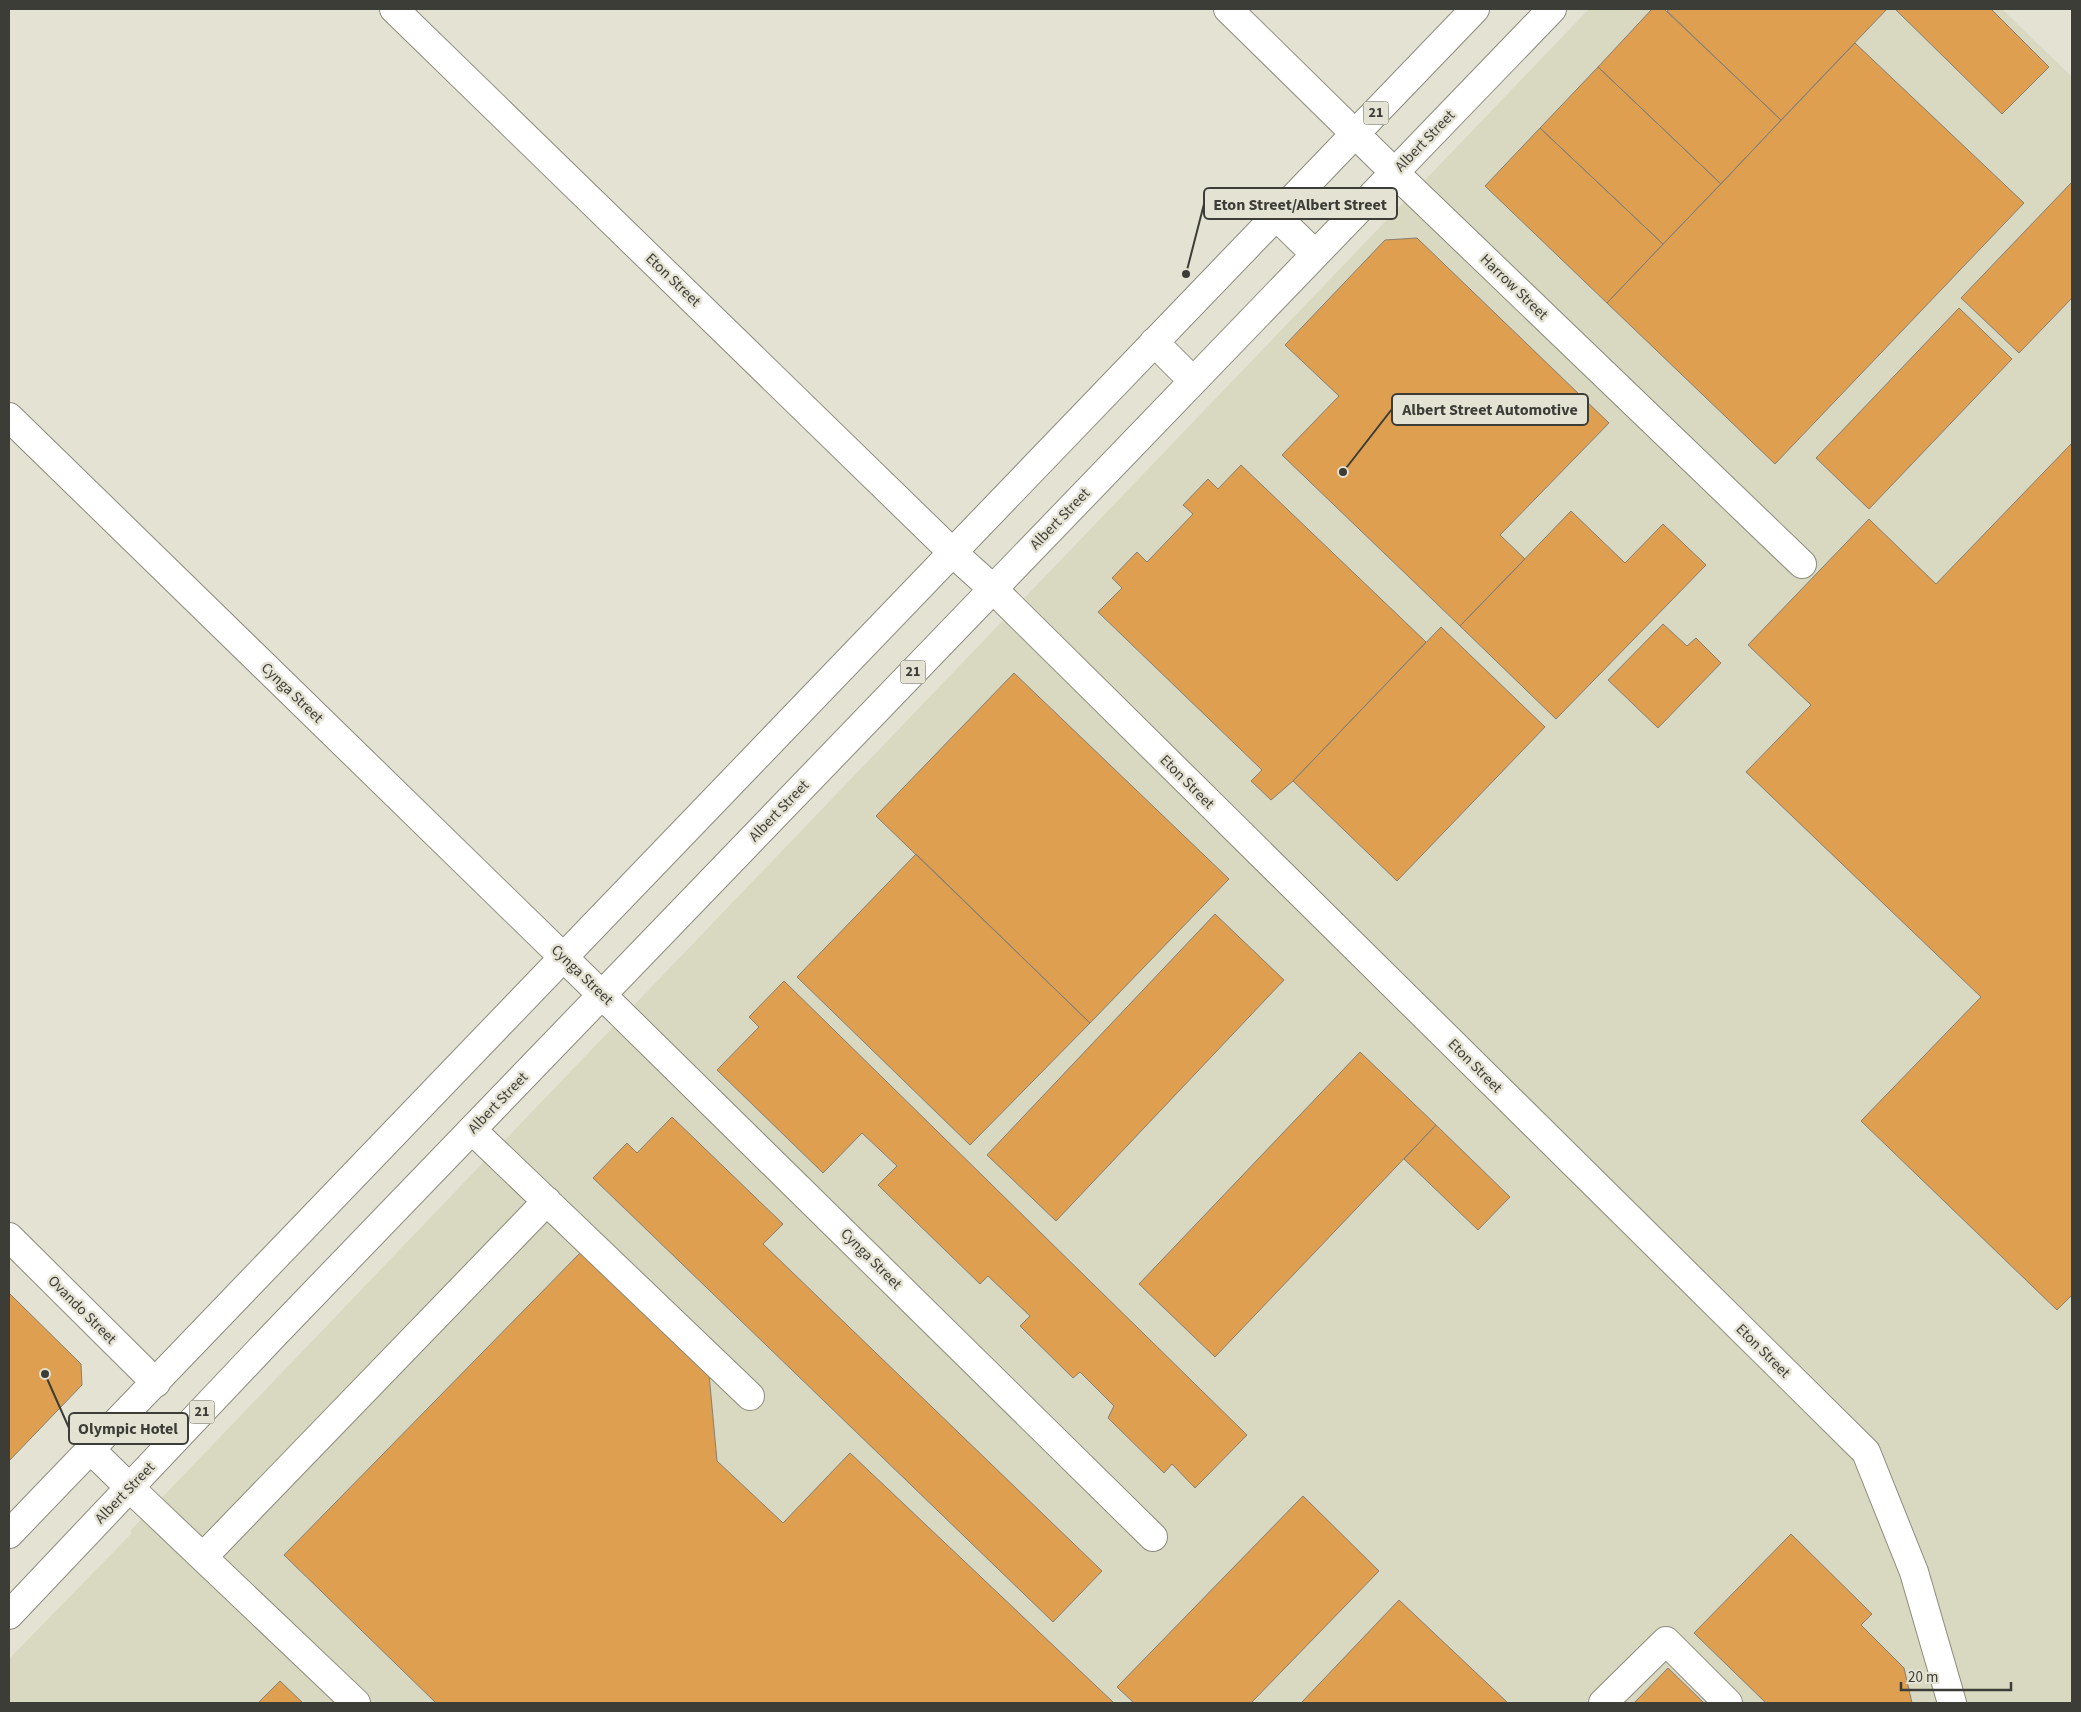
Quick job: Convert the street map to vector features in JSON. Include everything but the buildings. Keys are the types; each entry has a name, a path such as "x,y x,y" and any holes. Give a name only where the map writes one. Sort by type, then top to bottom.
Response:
{"main road":[{"name":"Eton Street","path":"394,9 952,552 993,589 1866,1452 1914,1572 1952,1703"},
{"name":"Harrow Street","path":"1228,9 1394,172 1802,564"},
{"name":"21","path":"9,1534 1475,9"},
{"name":"Albert Street","path":"9,1615 472,1130 1552,9"},
{"path":"1275,215 1315,254"},
{"path":"1154,342 1193,381"},
{"name":"Cynga Street","path":"9,417 602,995 1153,1537"},
{"path":"472,1130 750,1396"},
{"path":"203,1558 547,1201"},
{"name":"Ovando Street","path":"9,1237 156,1383"},
{"path":"91,1450 356,1703"},
{"path":"1603,1703 1666,1641 1728,1703"}],"shaded area":[{"path":"1589,9 2002,9 2072,77 2072,1703 9,1703 9,1659 132,1533 130,1531"}],"place":[{"name":"Eton Street/Albert Street","path":"1186,274"},
{"name":"Albert Street Automotive","path":"1343,472"},
{"name":"Olympic Hotel","path":"45,1374"}]}
